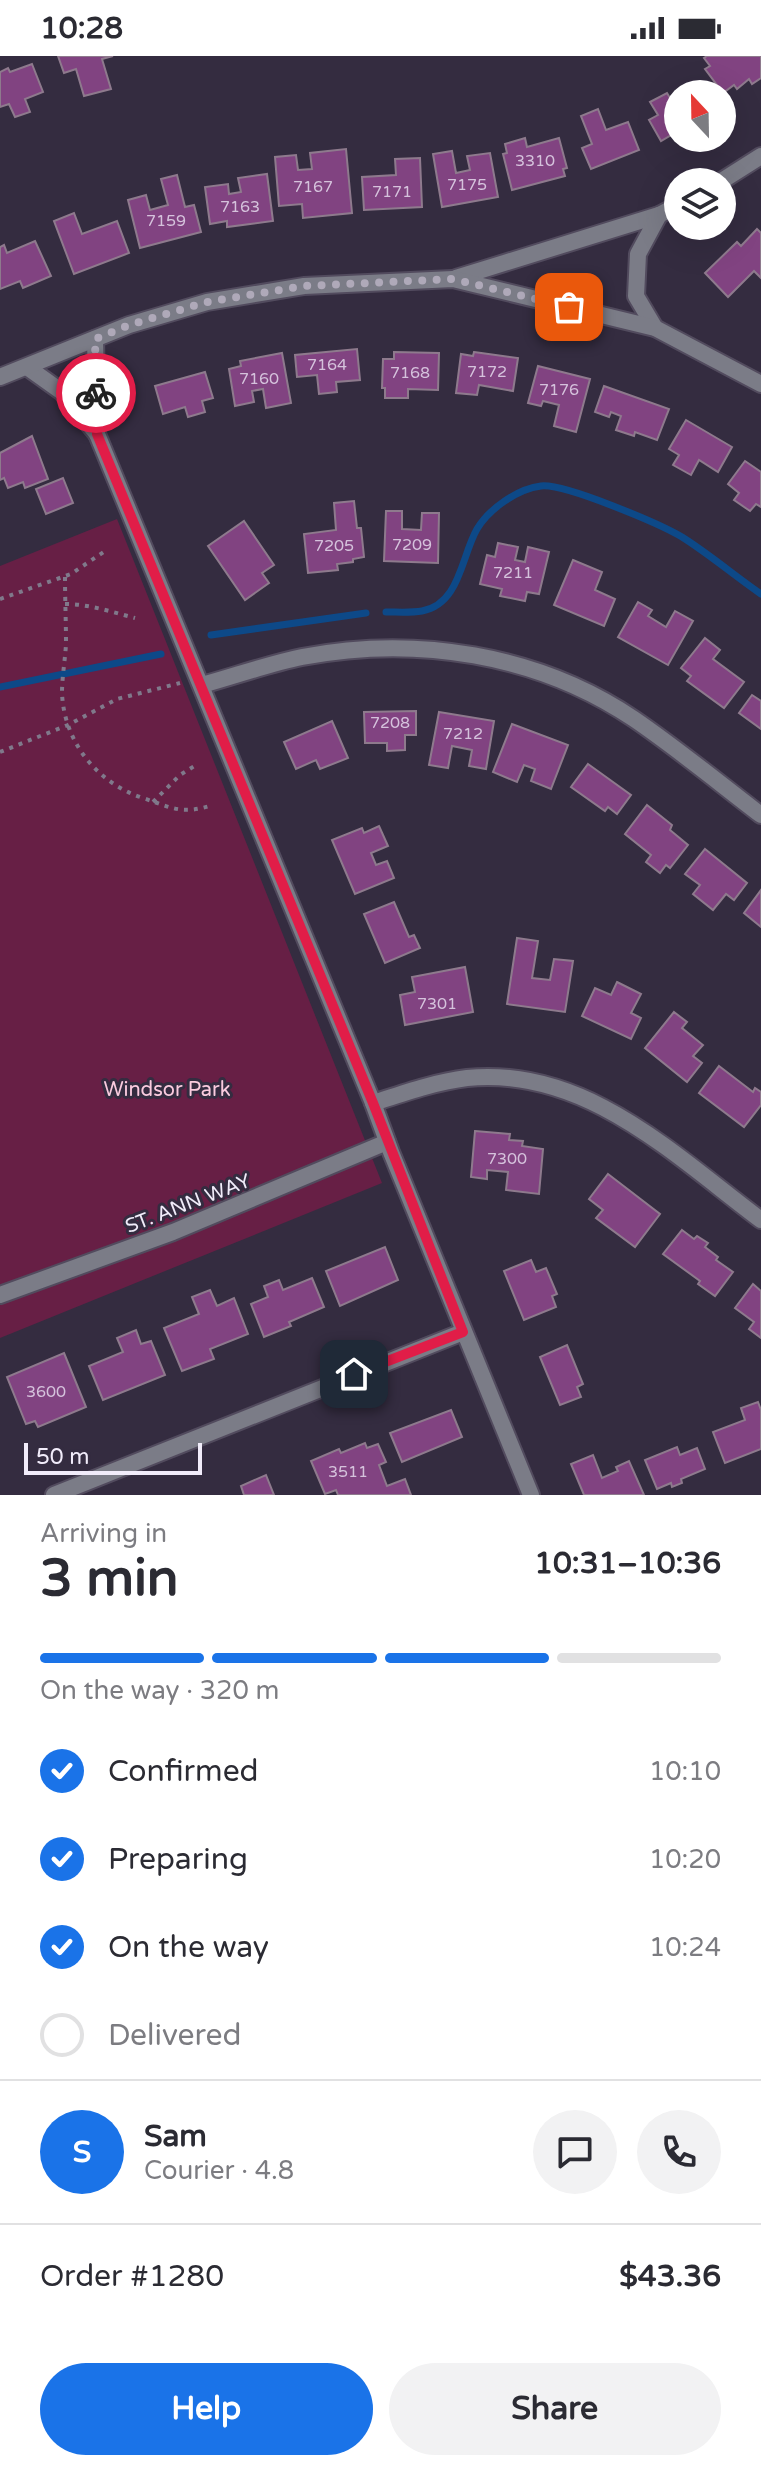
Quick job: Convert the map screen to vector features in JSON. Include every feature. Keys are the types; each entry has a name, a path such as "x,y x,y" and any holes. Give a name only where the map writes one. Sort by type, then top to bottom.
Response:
{"street":[{"path":"736,172 761,156"},
{"path":"0,377 129,325 207,302 304,286 453,279 664,212"},
{"path":"655,328 636,296 638,254 659,215"},
{"path":"453,279 655,328 761,384"},
{"path":"95,339 97,434"},
{"path":"27,367 62,392 97,434 194,683 373,1103 531,1495"},
{"path":"194,683 301,657 353,651 415,649 469,654 529,669 572,685 633,718 761,815"},
{"path":"373,1103 470,1078 497,1077 543,1083 582,1095 626,1118 761,1220"},
{"name":"ST. ANN WAY","path":"0,1295 173,1232 387,1142"},
{"path":"54,1495 463,1332"}],"path":[{"path":"0,599 65,577 108,549"},
{"path":"65,577 66,646 62,696 68,725 89,764 109,781 153,802 189,812 213,805"},
{"path":"65,604 94,606 114,615 135,618"},
{"path":"0,752 68,725 117,699 159,686 194,683"},
{"path":"153,802 174,779 196,765"}],"green space":[{"name":"Windsor Park","path":"117,519 382,1183 0,1338 0,566"}],"building":[{"path":"58,56 113,56 102,59 111,89 84,96 76,69 64,73"},
{"path":"761,56 761,78 752,84 749,79 737,89 736,80 713,80 705,69 710,66 704,58"},
{"path":"32,64 43,92 25,99 30,112 15,117 9,104 0,107 0,72 8,68 10,72"},
{"path":"664,95 664,139 661,141 649,120 658,115 650,102"},
{"path":"598,109 606,130 628,122 639,150 591,169 582,148 592,144 581,116"},
{"path":"525,138 527,147 559,138 567,168 563,169 565,176 512,190 503,154 507,153 505,144"},
{"path":"346,149 352,213 303,218 302,204 279,206 275,157 296,155 298,170 312,169 310,153"},
{"path":"452,151 456,173 470,170 467,156 490,153 498,197 442,207 433,154"},
{"path":"420,158 422,207 364,210 362,177 396,175 395,159"},
{"path":"267,174 273,221 227,227 227,221 210,224 205,187 228,184 229,194 241,192 238,178"},
{"path":"177,175 185,207 194,205 201,232 140,248 128,200 146,195 150,210 168,205 161,179"},
{"path":"74,213 82,234 117,221 129,253 74,274 54,221"},
{"path":"757,229 761,233 761,278 754,271 728,297 705,273 737,242 741,246"},
{"path":"35,241 51,276 23,288 20,281 0,289 0,247 4,245 7,253"},
{"path":"357,349 360,380 336,382 337,392 319,394 317,375 297,377 295,355"},
{"path":"394,352 439,353 438,390 408,389 408,398 385,398 385,388 382,388 383,359 394,359"},
{"path":"474,352 518,358 513,391 479,385 477,395 456,393 461,354 473,356"},
{"path":"282,353 291,403 266,408 263,389 252,391 254,402 235,406 229,369 241,366 240,361"},
{"path":"538,366 590,379 576,432 554,426 559,405 543,401 541,406 528,403"},
{"path":"205,372 213,398 202,401 205,412 188,417 185,407 163,414 155,386"},
{"path":"604,386 669,409 657,440 635,432 634,436 616,430 621,416 611,412 609,417 595,412"},
{"path":"686,420 732,447 718,472 699,460 691,475 673,465 679,455 669,449"},
{"path":"32,436 48,479 25,488 23,482 8,488 4,478 0,480 0,453"},
{"path":"745,461 761,472 761,507 756,504 750,511 734,500 739,493 728,484"},
{"path":"63,478 73,503 46,514 36,489"},
{"path":"354,501 364,557 337,564 338,570 308,573 304,534 336,530 334,503"},
{"path":"386,511 402,511 402,529 421,530 422,513 439,513 438,563 384,561"},
{"path":"244,521 274,565 262,573 269,583 245,600 208,546"},
{"path":"498,543 518,547 515,560 525,562 528,547 549,552 539,594 527,592 525,601 500,596 502,589 480,584 487,555 495,557"},
{"path":"573,560 602,572 595,590 615,599 604,626 554,605"},
{"path":"638,602 652,610 648,616 666,627 675,611 693,621 668,665 618,637"},
{"path":"705,638 720,650 713,659 744,682 724,708 687,681 691,676 681,668"},
{"path":"752,695 761,701 761,729 739,713"},
{"path":"416,711 416,735 405,735 405,750 387,751 387,743 365,743 364,712"},
{"path":"439,712 494,721 486,769 469,766 472,750 452,746 448,768 429,765"},
{"path":"332,721 348,758 320,769 316,760 296,769 284,742"},
{"path":"512,724 568,745 551,789 531,781 535,769 524,765 517,782 493,772"},
{"path":"588,764 631,795 617,814 608,807 605,811 571,787"},
{"path":"647,805 672,825 670,830 688,845 670,868 666,865 660,873 646,862 651,855 625,834"},
{"path":"379,826 388,846 371,853 376,865 387,861 394,878 355,894 332,840 362,828 364,833"},
{"path":"705,849 747,883 734,900 726,894 713,910 693,894 700,885 685,874"},
{"path":"761,890 761,927 744,913"},
{"path":"394,902 409,937 414,935 420,948 385,963 364,914"},
{"path":"517,938 538,941 532,978 550,980 554,959 573,961 565,1012 507,1004"},
{"path":"465,967 473,1012 405,1025 400,995 415,992 412,977"},
{"path":"617,982 641,994 631,1013 641,1018 631,1039 582,1016 595,988 611,995"},
{"path":"674,1012 687,1022 682,1028 703,1045 693,1056 702,1063 687,1082 645,1048"},
{"path":"719,1066 753,1092 755,1088 761,1092 761,1105 744,1127 699,1093"},
{"path":"475,1131 510,1134 509,1140 523,1141 522,1146 543,1149 539,1194 506,1190 508,1172 487,1170 487,1179 471,1177"},
{"path":"608,1174 660,1214 635,1247 596,1218 603,1210 589,1199"},
{"path":"682,1230 694,1239 697,1236 708,1243 705,1247 718,1257 716,1260 733,1272 715,1296 663,1254"},
{"path":"385,1247 398,1280 340,1306 326,1271"},
{"path":"531,1260 536,1272 546,1268 557,1294 552,1296 556,1307 524,1320 504,1271"},
{"path":"312,1278 324,1307 264,1337 251,1304 268,1297 264,1286 279,1280 283,1290"},
{"path":"753,1284 761,1291 761,1338 749,1329 754,1322 735,1308"},
{"path":"210,1290 217,1306 234,1298 248,1334 210,1349 214,1359 182,1371 164,1328 199,1314 192,1297"},
{"path":"136,1330 141,1344 151,1341 165,1375 103,1400 89,1366 123,1352 117,1338"},
{"path":"567,1345 583,1384 577,1387 581,1397 560,1405 540,1357"},
{"path":"64,1353 86,1407 38,1427 35,1421 26,1424 7,1377"},
{"path":"758,1402 761,1410 761,1449 725,1463 713,1432 745,1420 741,1408"},
{"path":"451,1410 462,1437 402,1462 390,1433"},
{"path":"365,1443 367,1448 378,1444 386,1462 379,1465 387,1486 405,1479 411,1495 338,1495 336,1490 325,1494 311,1461 339,1449 341,1453"},
{"path":"677,1447 680,1455 697,1448 705,1469 681,1479 682,1483 672,1487 671,1483 657,1489 645,1460"},
{"path":"593,1455 602,1478 618,1471 616,1467 629,1461 644,1495 584,1495 571,1464"},
{"path":"266,1475 274,1495 244,1495 241,1486"}],"waterway":[{"path":"386,612 422,611 435,607 452,589 482,522 496,507 513,496 541,486 590,497 671,531 761,594"},
{"path":"211,635 366,613"},
{"path":"0,687 161,654"}],"way so far":[{"path":"96,393 95,339 129,325 207,302 304,286 453,279 569,307"}],"route":[{"path":"96,393 97,434 373,1103 463,1332 354,1374"}]}
